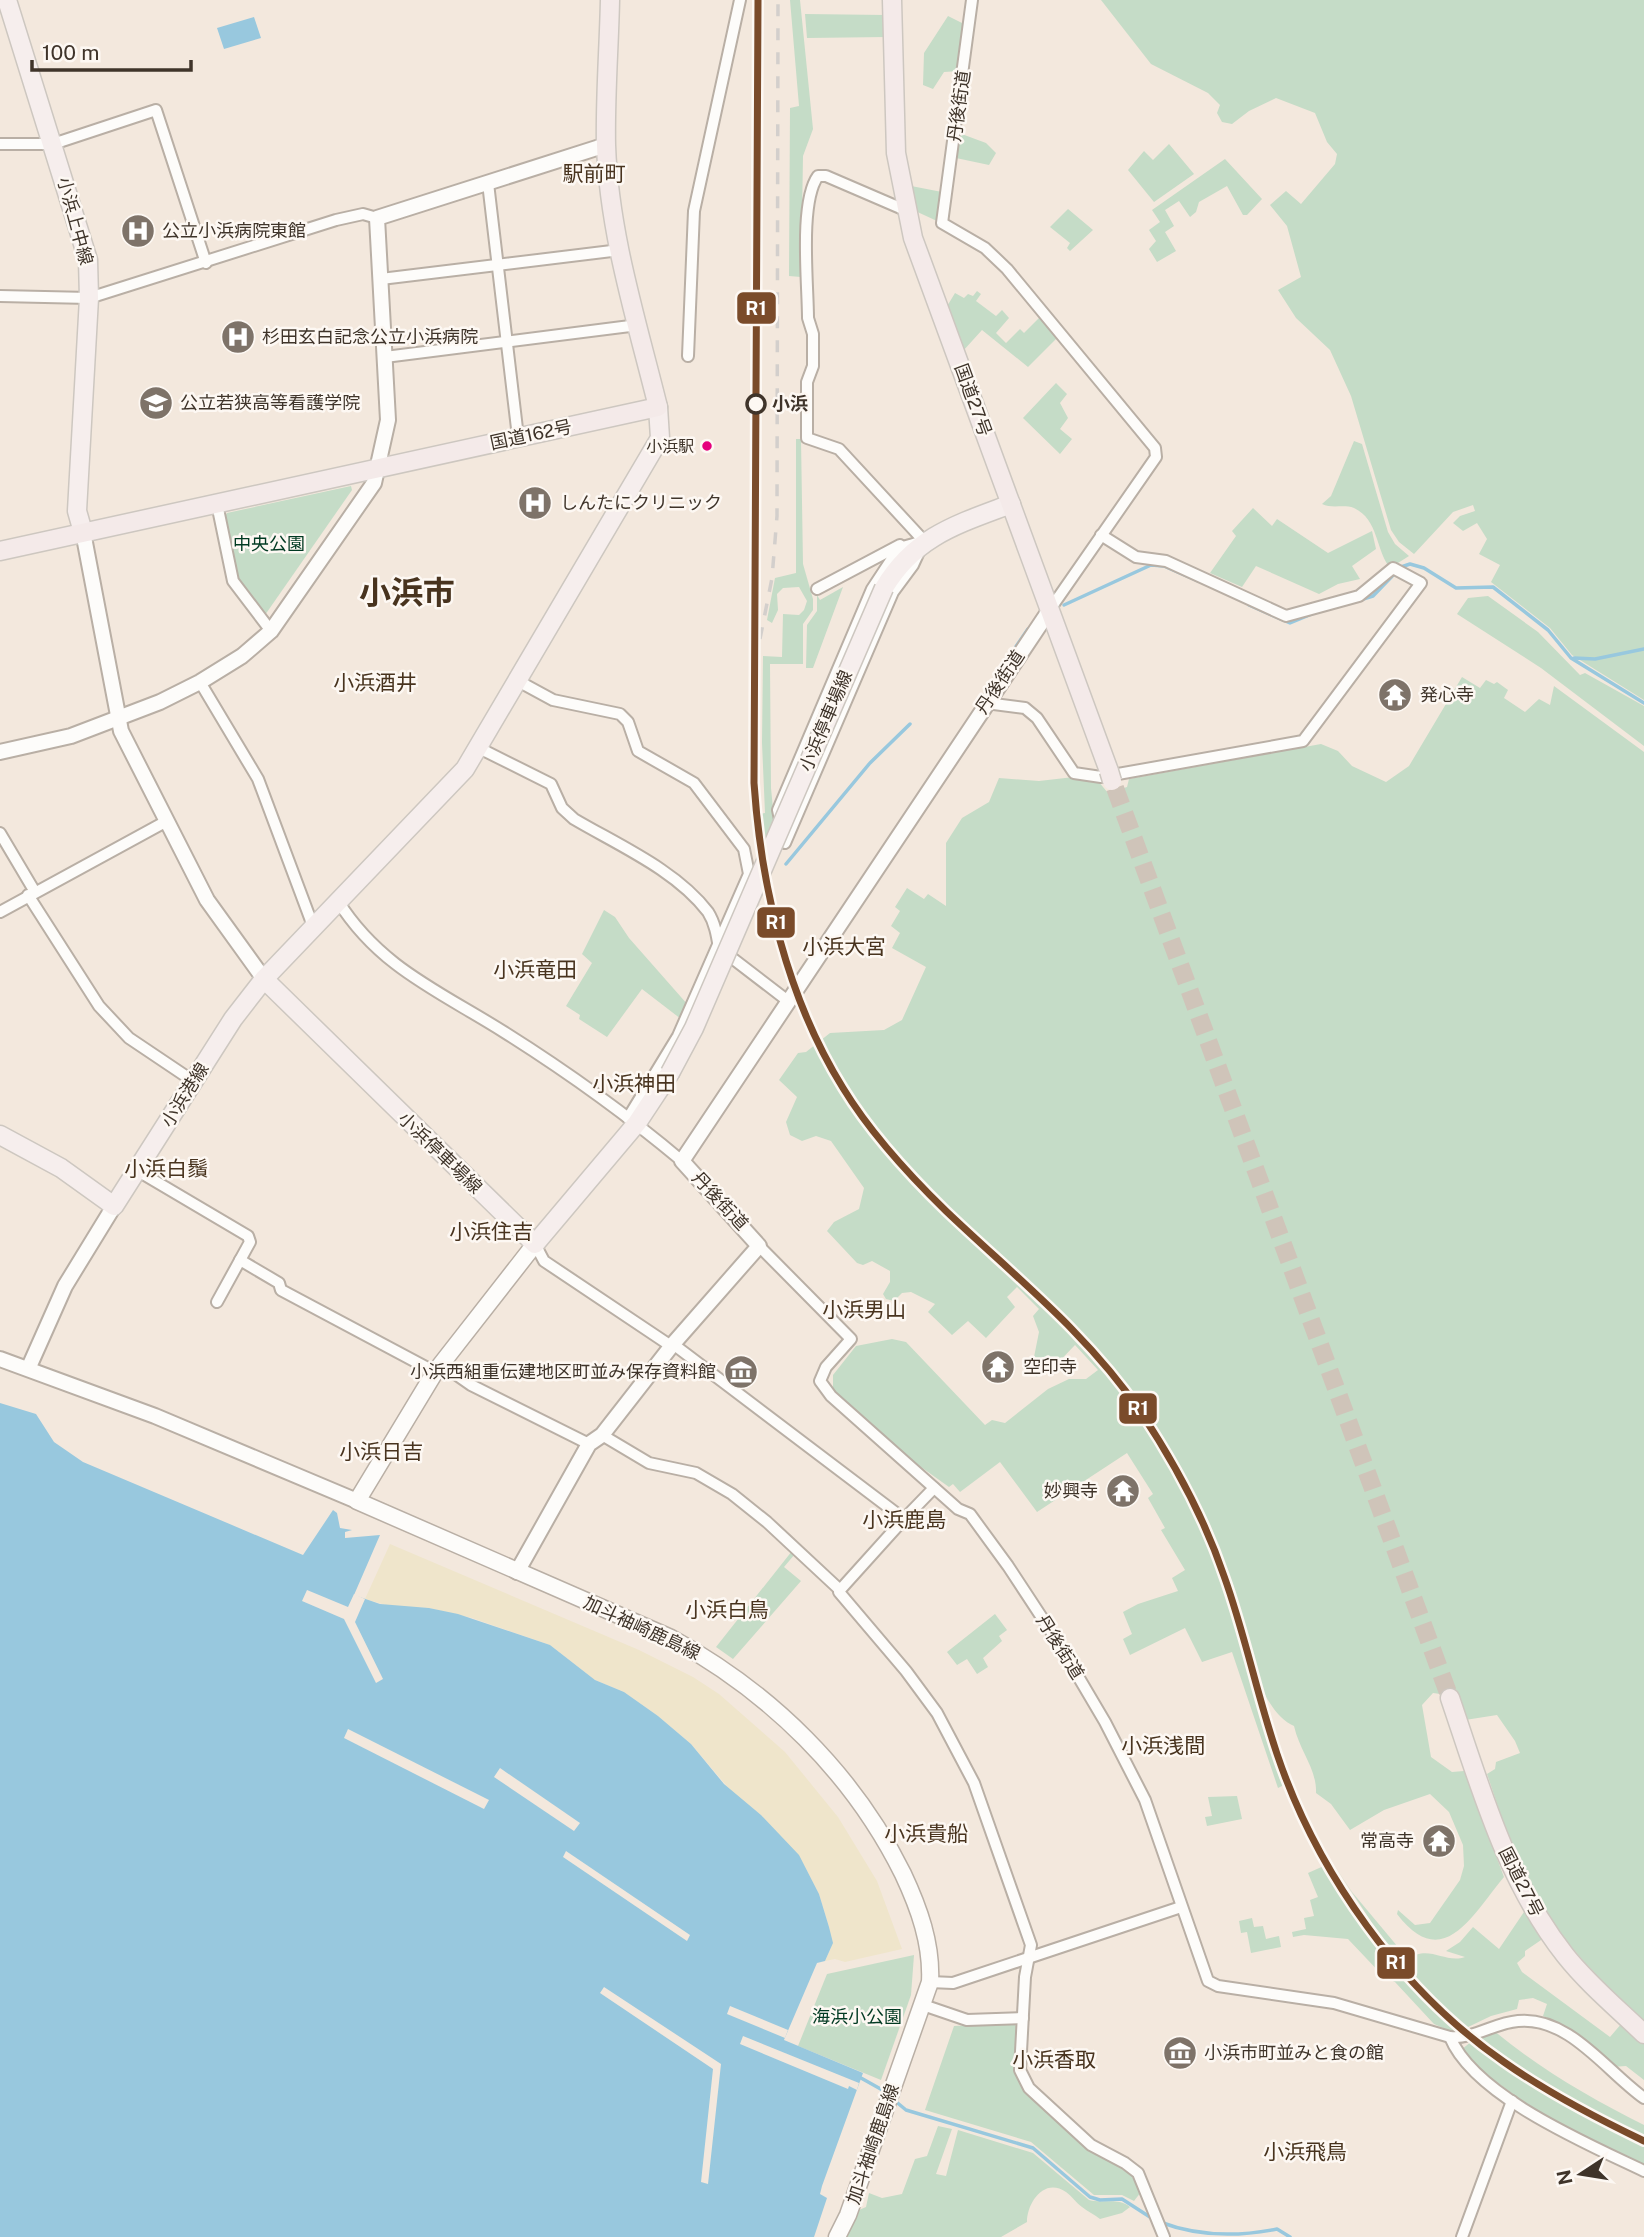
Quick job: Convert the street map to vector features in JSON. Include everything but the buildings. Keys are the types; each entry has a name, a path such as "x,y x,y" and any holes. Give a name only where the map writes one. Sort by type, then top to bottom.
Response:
{"highway":[{"path":"610,0 606,145 620,250 658,407"},
{"name":"国道27号","path":"892,0 896,153 905,210 921,262 1051,608 1112,780"},
{"name":"国道162号","path":"0,551 658,407"},
{"name":"国道27号","path":"1450,1698 1500,1840 1530,1904 1578,1970 1644,2034"}],"main road":[{"name":"小浜上中線","path":"6,14 53,144 84,243 89,298 77,511 83,532"},
{"path":"264,979 465,769 660,438 658,407"},
{"name":"小浜停車場線","path":"264,979 535,1244 670,1073 694,1028 893,572 924,541 947,528 1012,504"},
{"name":"小浜港線","path":"114,1206 193,1081 264,979"},
{"path":"0,1135 61,1168 114,1206"},
{"path":"357,1501 438,1368 535,1244"},
{"name":"加斗袖崎鹿島線","path":"357,1501 691,1649 740,1682 799,1732 845,1782 895,1858 922,1921 929,1953 930,1982 848,2215 837,2237"}],"street":[{"path":"688,356 694,211 740,0"},
{"name":"丹後街道","path":"972,0 942,223 985,248 1007,269 1155,447 1156,457 986,704 682,1161 759,1246 851,1339 826,1367 820,1381 831,1396 958,1509 970,1514 1015,1576 1080,1677 1144,1800 1208,1981 1218,1986 1334,2003 1450,2037"},
{"path":"0,144 53,144 156,110 206,263"},
{"path":"0,296 89,298 336,220 363,214 377,218 606,145"},
{"path":"905,210 826,176 818,176 815,181 808,211 808,318 813,334 813,366 807,382 807,438 839,449 924,541"},
{"path":"488,183 518,437"},
{"path":"0,752 71,736 120,718 200,682 242,656 271,631 374,483 388,420 377,218"},
{"path":"381,279 620,250"},
{"path":"385,357 638,325"},
{"path":"217,504 233,581 271,631"},
{"path":"83,532 121,731 206,900 264,979"},
{"path":"986,704 1025,708 1043,725 1074,773 1092,777 1126,774 1303,741 1421,583 1398,570 1359,596 1286,617 1166,561 1136,557 1101,535"},
{"path":"924,541 912,565 893,592 785,843 778,810 872,589 899,548 924,541"},
{"path":"817,589 895,546 924,541"},
{"path":"518,681 554,700 620,714 628,722 638,751 694,783 744,849 749,874 719,948 678,1036 632,1121"},
{"path":"200,682 258,779 313,926"},
{"path":"479,748 551,784 555,797 574,819 679,884 709,914 717,932 719,948 788,1001"},
{"path":"0,912 165,822"},
{"path":"0,833 99,1006 130,1038 193,1081"},
{"path":"338,901 357,931 391,963 504,1032 632,1121 682,1161"},
{"path":"138,1171 248,1236 250,1242 217,1301"},
{"path":"29,1367 65,1286 114,1206"},
{"path":"535,1244 544,1261 672,1345 904,1519"},
{"name":"丹後街道","path":"589,1444 603,1435 672,1345 759,1246"},
{"path":"240,1260 279,1283 281,1290 589,1444 517,1572"},
{"path":"0,1359 29,1367 155,1416 357,1501"},
{"path":"603,1435 649,1463 696,1473 732,1494 767,1522 840,1590 934,1488"},
{"path":"839,1592 906,1671 937,1713 963,1758 1031,1945 1020,2070 1029,2088 1091,2146 1125,2162 1138,2174 1163,2233"},
{"path":"930,1982 953,1983 1030,1955 1181,1907"},
{"path":"923,2005 967,2020 1023,2018"},
{"path":"1644,2098 1564,2032 1548,2023 1512,2021 1466,2037 1450,2037 1457,2055 1513,2101 1549,2124 1644,2171"},
{"path":"1462,2237 1513,2101"}],"green space":[{"path":"790,0 800,0 813,129 803,156 801,277 789,276 790,108 799,106"},
{"path":"1101,0 1644,0 1644,700 1572,655 1550,628 1491,582 1500,565 1479,554 1487,539 1477,523 1463,531 1453,523 1460,516 1475,511 1473,505 1453,512 1414,554 1399,542 1391,530 1351,396 1330,350 1296,318 1278,290 1301,277 1287,226 1270,205 1286,191 1301,204 1335,164 1337,154 1327,142 1315,113 1276,98 1249,111 1232,124 1222,122 1217,113 1220,105 1208,93 1151,64"},
{"path":"805,14 886,15 886,37 807,38"},
{"path":"948,16 966,25 960,71 944,72 933,89 923,85 924,53"},
{"path":"959,133 986,143 996,153 989,165 956,158"},
{"path":"1169,144 1194,174 1154,202 1128,170 1144,151 1153,160"},
{"path":"1225,159 1262,199 1247,215 1243,215 1227,186 1199,202 1196,212 1190,217 1179,201 1165,210 1174,226 1165,232 1176,251 1157,262 1149,249 1156,241 1149,230 1160,222 1152,210"},
{"path":"906,185 942,192 937,221 911,209"},
{"path":"1068,209 1093,230 1070,251 1067,248 1070,243 1050,227"},
{"path":"977,291 981,294 976,301 996,316 1002,310 1009,318 996,333 1006,343 1020,329 1024,333 1042,315 1060,335 1028,367 982,330 963,351 946,308 955,293 964,298 968,294 973,296"},
{"path":"1056,383 1067,394 1060,403 1068,418 1060,429 1072,439 1060,454 1023,418"},
{"path":"796,439 801,439 803,564 813,599 813,610 803,624 803,664 770,664 771,788 774,819 763,844 759,814 765,813 762,743 763,656 782,657 783,614 799,615 807,601 799,587 783,588 777,594 778,610 772,623 767,620 775,578 796,573"},
{"path":"1354,441 1362,444 1388,532 1395,544 1409,556 1390,568 1372,527 1362,513 1350,507 1322,504 1331,496"},
{"name":"中央公園","path":"351,486 352,490 265,615 236,575 224,518 227,513"},
{"path":"1253,508 1272,526 1277,519 1328,553 1372,531 1376,549 1352,566 1360,579 1338,584 1319,594 1256,566 1242,587 1210,573 1236,536 1232,531"},
{"path":"843,587 813,668 806,668 807,625 817,611 817,595 820,600"},
{"path":"1488,596 1538,632 1580,675 1585,673 1644,706 1644,746 1541,668 1457,614 1468,598"},
{"path":"1462,677 1480,688 1486,680 1494,684 1497,682 1508,690 1504,698 1525,712 1539,699 1550,705 1554,686 1644,752 1644,2021 1576,1952 1533,1892 1512,1846 1487,1774 1495,1769 1496,1762 1520,1753 1497,1715 1465,1720 1455,1696 1433,1693 1422,1705 1431,1757 1452,1772 1464,1771 1504,1877 1468,1921 1443,1939 1429,1939 1413,1931 1397,1914 1398,1910 1415,1925 1430,1923 1460,1880 1464,1866 1463,1845 1449,1812 1430,1794 1384,1810 1350,1830 1331,1804 1316,1793 1314,1776 1294,1726 1280,1716 1268,1700 1250,1659 1228,1574 1196,1498 1155,1429 1131,1396 1052,1303 1047,1308 1101,1367 1149,1432 1189,1501 1206,1537 1230,1601 1286,1784 1278,1788 1232,1652 1202,1662 1185,1628 1130,1655 1123,1639 1132,1634 1123,1612 1138,1604 1178,1591 1172,1578 1185,1570 1161,1530 1165,1528 1148,1498 1153,1494 1127,1453 1037,1512 1000,1462 960,1492 953,1484 949,1487 914,1462 833,1392 833,1375 856,1346 892,1339 906,1342 985,1425 992,1420 1005,1423 1048,1389 1069,1379 1086,1379 1098,1370 1075,1345 1052,1369 1036,1377 1032,1367 1039,1332 1033,1316 1039,1309 1017,1287 1007,1297 1015,1307 986,1338 968,1321 952,1335 928,1312 935,1304 911,1292 902,1293 894,1301 886,1299 883,1294 890,1282 890,1271 872,1261 863,1265 857,1263 827,1231 834,1222 859,1209 864,1188 831,1141 816,1136 802,1141 790,1135 786,1122 797,1097 779,1080 798,1053 806,1052 830,1033 884,1030 902,1020 926,967 892,948 900,933 891,926 900,911 895,907 907,888 924,899 928,894 946,906 946,843 962,818 989,802 999,778 1039,781 1074,777 1098,781 1108,793 1127,787 1129,779 1321,744 1338,751 1352,766 1386,782 1409,766"},
{"path":"604,910 615,917 629,938 688,1005 681,1019 642,989 607,1037 579,1019 580,1015 566,1006 592,963 582,954"},
{"path":"792,1551 795,1554 784,1567 801,1581 733,1659 716,1647"},
{"path":"995,1614 1007,1630 999,1636 1002,1641 983,1658 988,1667 977,1674 967,1659 957,1665 947,1652"},
{"path":"1237,1796 1242,1819 1207,1826 1205,1817 1212,1816 1208,1797"},
{"path":"1332,1862 1352,1892 1408,1959 1423,1953 1451,1958 1465,1957 1446,1951 1460,1942 1473,1927 1499,1949 1526,1909 1544,1938 1525,1951 1525,1956 1517,1963 1522,1972 1610,2037 1622,2023 1644,2044 1644,2080 1626,2066 1612,2067 1562,2025 1543,2016 1547,2004 1533,1998 1519,2000 1517,2009 1491,2016 1466,2028 1426,1991 1387,1946"},
{"path":"1326,1865 1396,1965 1460,2031 1450,2031 1434,2024 1395,1982 1384,1977 1348,1939 1304,1935 1293,1937 1292,1932 1306,1929 1304,1918 1314,1916 1310,1900 1318,1897 1308,1873"},
{"path":"1252,1918 1254,1927 1263,1926 1266,1939 1279,1936 1281,1947 1251,1953 1247,1932 1241,1933 1239,1921"},
{"name":"海浜小公園","path":"914,1955 911,1995 881,2080 798,2046 827,1974"},
{"path":"1013,2023 1018,2028 1015,2066 1022,2086 1084,2145 1131,2175 1141,2192 1134,2201 1122,2195 1094,2195 1031,2142 925,2110 954,2026"},
{"path":"1493,2030 1566,2082 1644,2125 1644,2138 1554,2091 1477,2038"},
{"path":"1472,2041 1551,2096 1644,2145 1644,2167 1571,2130 1484,2073 1462,2054 1461,2050"},
{"path":"938,2126 952,2129 936,2174 946,2176 958,2130 1033,2153 1089,2200 1115,2201 1130,2207 1122,2213 1100,2219 1066,2192 1051,2188 1038,2194 1030,2207 1027,2222 1001,2237 847,2237 859,2210 866,2207 869,2193 882,2198 902,2194 915,2159 927,2156"}],"sand":[{"path":"390,1544 639,1650 693,1677 719,1694 785,1752 838,1817 877,1881 902,1949 845,1962 835,1959 825,1961 831,1948 829,1927 819,1894 803,1863 761,1815 731,1791 691,1744 624,1692 595,1680 550,1645 472,1618 429,1608 389,1606 365,1599"}],"water":[{"path":"254,17 261,38 224,49 217,28"},
{"path":"0,1403 36,1414 54,1442 83,1462 303,1555 333,1510 337,1513 340,1528 352,1530 345,1532 345,1538 380,1535 354,1595 380,1604 429,1608 458,1614 550,1645 595,1680 624,1692 658,1716 691,1744 724,1784 761,1815 799,1855 819,1894 833,1943 825,1961 817,1963 784,2040 863,2073 822,2186 820,2194 827,2198 814,2237 0,2237"}],"pier":[{"path":"307,1590 348,1607 354,1594 365,1599 355,1622 383,1679 376,1683 344,1619 302,1601"},
{"path":"348,1729 489,1800 484,1809 344,1738"},
{"path":"500,1768 580,1823 574,1831 494,1777"},
{"path":"566,1851 690,1935 687,1941 563,1857"},
{"path":"604,1987 721,2064 708,2184 701,2182 713,2069 600,1993"},
{"path":"730,2006 788,2030 785,2038 727,2014"},
{"path":"743,2036 859,2083 857,2090 849,2086 848,2089 740,2044"}],"waterway":[{"path":"1347,604 1373,596 1401,567 1410,564 1424,568 1456,588 1493,587 1548,630 1571,658 1644,703"},
{"path":"1064,605 1151,565 1164,566 1198,581"},
{"path":"1249,605 1290,623 1319,611"},
{"path":"998,673 1028,629"},
{"path":"1574,658 1595,659 1644,649"},
{"path":"786,864 870,763 910,724"},
{"path":"861,2078 886,2092"},
{"path":"894,2100 906,2110 1033,2148 1090,2197 1100,2200 1122,2199 1153,2219"},
{"path":"1160,2222 1189,2231 1218,2234 1277,2229 1290,2237"}],"tunnel":[{"path":"1115,788 1450,1698"}],"railway":[{"path":"760,639 772,578 777,516 778,0"}],"transit line":[{"name":"R1","path":"758,0 754,783 770,901 780,941 806,1017 843,1088 891,1153 946,1211 1073,1330 1119,1383 1153,1430 1187,1490 1216,1554 1277,1754 1294,1798 1339,1885 1367,1926 1397,1965 1466,2033 1538,2084 1644,2141"}],"place":[{"name":"公立小浜病院東館","path":"138,231"},
{"name":"杉田玄白記念公立小浜病院","path":"238,337"},
{"name":"公立若狭高等看護学院","path":"156,403"},
{"name":"小浜","path":"756,404"},
{"name":"小浜駅","path":"707,446"},
{"name":"しんたにクリニック","path":"535,503"},
{"name":"発心寺","path":"1395,695"},
{"name":"空印寺","path":"998,1367"},
{"name":"小浜西組重伝建地区町並み保存資料館","path":"741,1372"},
{"name":"妙興寺","path":"1123,1491"},
{"name":"常高寺","path":"1439,1841"},
{"name":"小浜市町並みと食の館","path":"1180,2053"}],"district":[{"name":"駅前町","path":"594,174"},
{"name":"小浜市","path":"407,593"},
{"name":"小浜酒井","path":"375,683"},
{"name":"小浜大宮","path":"844,947"},
{"name":"小浜竜田","path":"535,970"},
{"name":"小浜神田","path":"634,1084"},
{"name":"小浜白鬚","path":"166,1169"},
{"name":"小浜住吉","path":"491,1232"},
{"name":"小浜男山","path":"864,1310"},
{"name":"小浜日吉","path":"381,1452"},
{"name":"小浜鹿島","path":"904,1520"},
{"name":"小浜白鳥","path":"727,1610"},
{"name":"小浜浅間","path":"1163,1746"},
{"name":"小浜貴船","path":"926,1834"},
{"name":"小浜香取","path":"1054,2060"},
{"name":"小浜飛鳥","path":"1305,2152"}]}
